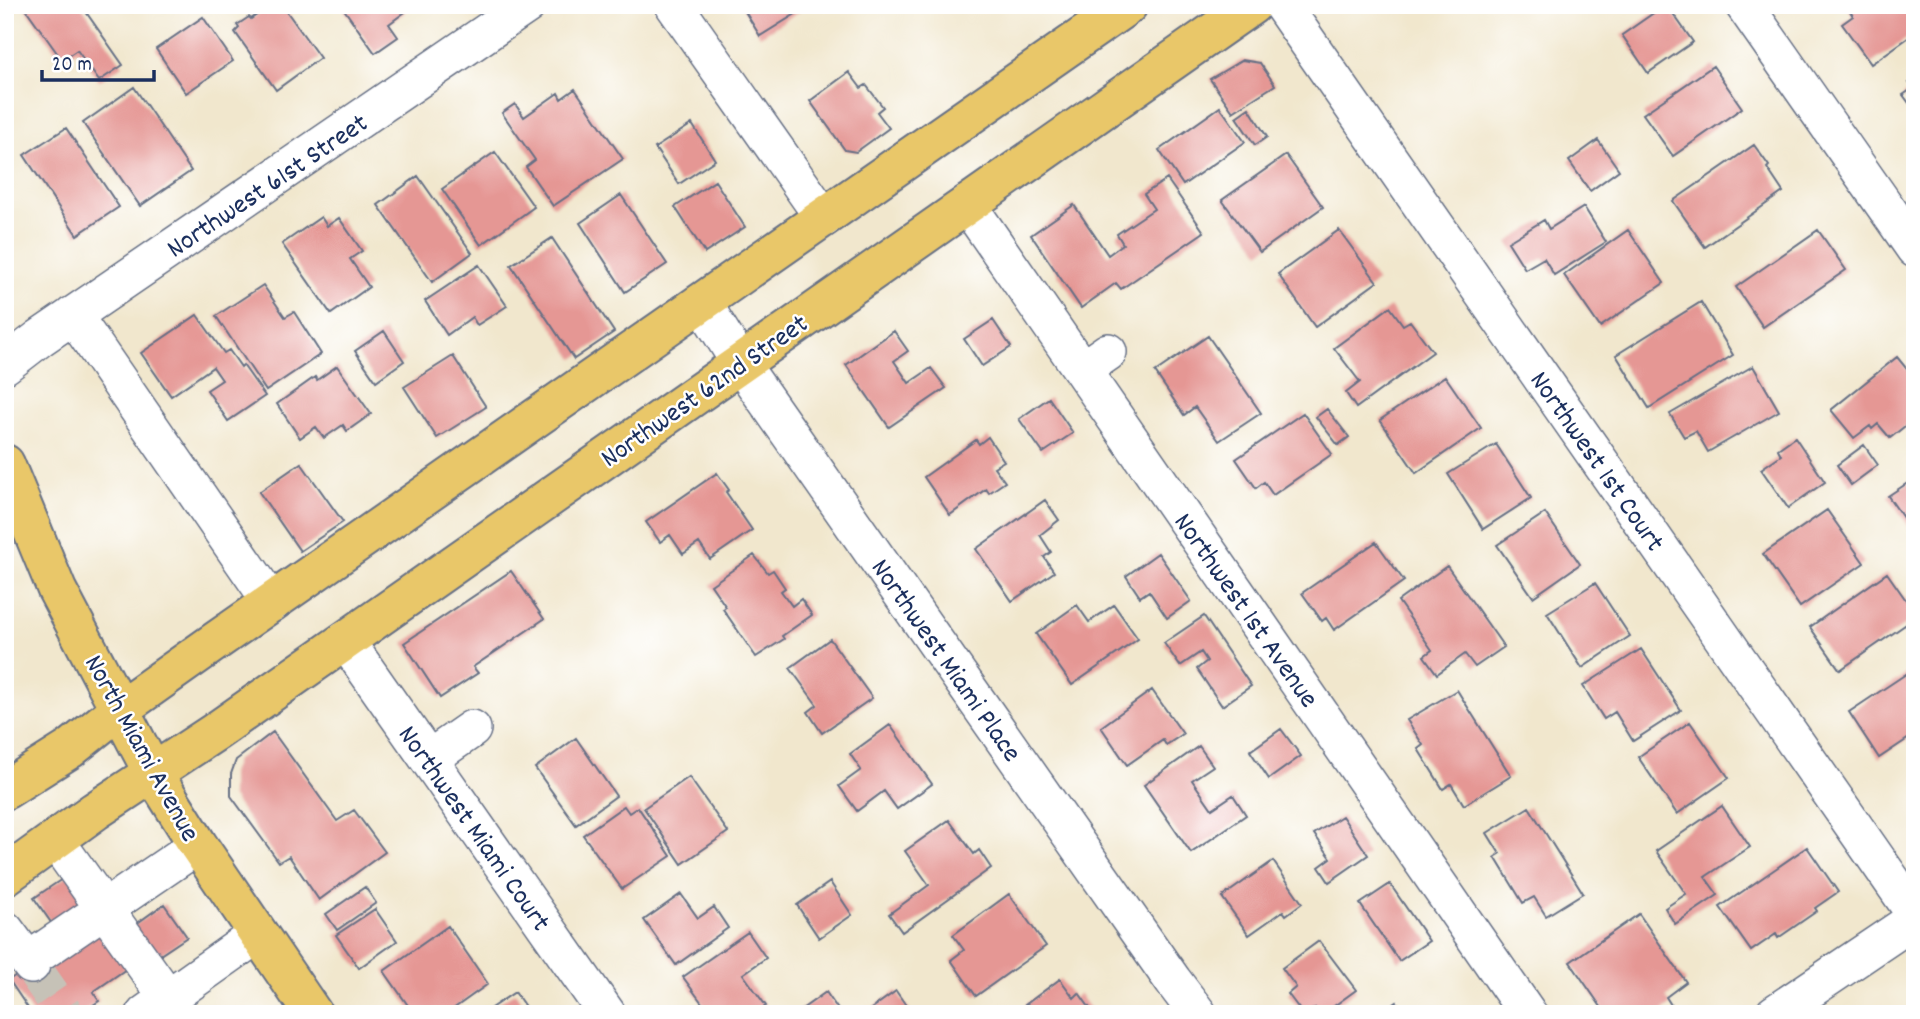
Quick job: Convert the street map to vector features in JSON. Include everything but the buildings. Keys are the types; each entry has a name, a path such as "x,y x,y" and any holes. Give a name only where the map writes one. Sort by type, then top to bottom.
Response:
{"main road":[{"path":"5,790 70,749 120,709 1128,5"},
{"name":"Northwest 62nd Street","path":"5,876 95,811 215,732 1252,5"},
{"name":"North Miami Avenue","path":"5,464 57,590 153,773 198,845 313,1014"}],"street":[{"name":"Northwest 61st Street","path":"5,365 40,338 527,5"},
{"path":"674,5 824,218"},
{"name":"Northwest 1st Court","path":"1282,5 1915,917"},
{"path":"1744,5 1915,249"},
{"name":"Northwest 1st Avenue","path":"967,204 1095,361 1528,1014"},
{"name":"Northwest Miami Place","path":"702,302 740,363 1198,1014"},
{"path":"73,316 272,603"},
{"name":"Northwest Miami Court","path":"345,640 607,1014"},
{"path":"429,759 472,729"},
{"path":"56,841 106,908 157,1006 258,934"},
{"path":"5,930 29,963 198,845"},
{"path":"1774,1014 1915,917"}],"tunnel":[{"path":"31,965 65,1014"}]}
